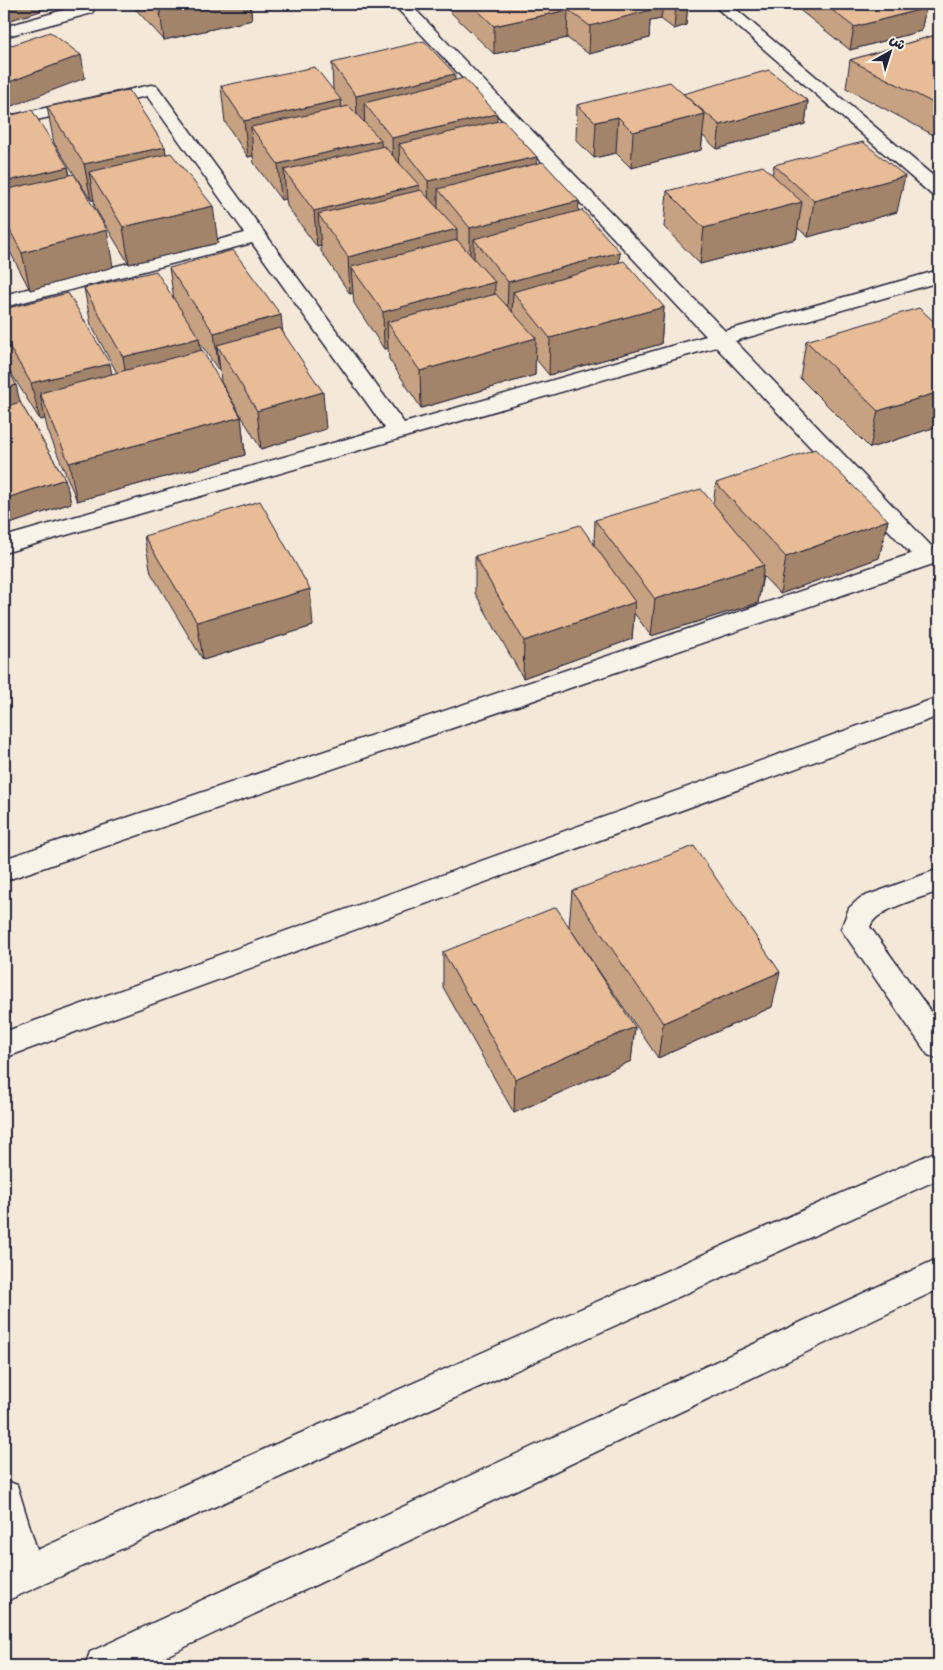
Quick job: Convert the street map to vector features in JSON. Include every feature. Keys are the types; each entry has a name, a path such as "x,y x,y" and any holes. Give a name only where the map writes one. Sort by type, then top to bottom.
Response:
{"street":[{"path":"4,32 86,9 80,4"},
{"path":"4,870 928,556 401,4"},
{"path":"720,4 939,191"},
{"path":"4,122 151,90 399,432"},
{"path":"4,301 257,236"},
{"path":"4,545 939,276"},
{"path":"4,1045 939,706"},
{"path":"939,880 870,906 859,916 855,929 939,1046"},
{"path":"4,1498 15,1579 939,1164"},
{"path":"104,1666 939,1272"}],"building":[{"path":"471,4 645,4 651,10 590,26 568,10 494,26"},
{"path":"824,4 911,4 926,8 854,27"},
{"path":"50,32 81,55 4,84 4,41 6,40 12,45"},
{"path":"939,34 939,106 850,60"},
{"path":"424,41 455,74 356,96 332,63"},
{"path":"315,67 341,100 244,121 221,86"},
{"path":"769,70 808,101 720,125 683,94"},
{"path":"464,78 497,114 392,138 364,103"},
{"path":"670,82 705,114 633,132 618,117 596,122 577,105"},
{"path":"129,90 165,147 84,164 47,107"},
{"path":"349,106 381,140 278,164 251,127"},
{"path":"32,110 68,167 4,182 4,117"},
{"path":"503,120 537,157 428,181 399,144"},
{"path":"863,142 905,176 814,201 774,165"},
{"path":"384,146 419,185 314,211 284,170"},
{"path":"171,153 213,206 123,227 89,172"},
{"path":"543,162 579,201 470,228 438,189"},
{"path":"763,166 802,202 704,228 667,191"},
{"path":"74,174 107,230 22,253 4,219 4,190"},
{"path":"421,190 457,229 348,257 318,214"},
{"path":"582,210 620,252 508,282 474,239"},
{"path":"457,240 495,282 383,312 351,267"},
{"path":"233,250 281,315 214,333 169,268"},
{"path":"624,261 664,307 550,338 513,292"},
{"path":"156,271 199,338 123,357 84,288"},
{"path":"68,293 110,364 31,383 4,338 4,309"},
{"path":"496,294 536,338 420,371 387,322"},
{"path":"919,308 939,326 939,392 878,411 806,341"},
{"path":"280,328 323,392 257,411 217,345"},
{"path":"202,350 241,417 69,463 40,393"},
{"path":"4,360 16,385 4,389"},
{"path":"20,402 65,479 4,499 4,407"},
{"path":"815,449 888,520 786,557 716,483"},
{"path":"701,489 764,565 655,599 595,520"},
{"path":"260,501 310,589 197,622 144,536"},
{"path":"580,525 635,602 524,641 475,556"},
{"path":"694,846 780,972 663,1023 572,891"},
{"path":"556,907 635,1027 515,1079 443,952"}]}
